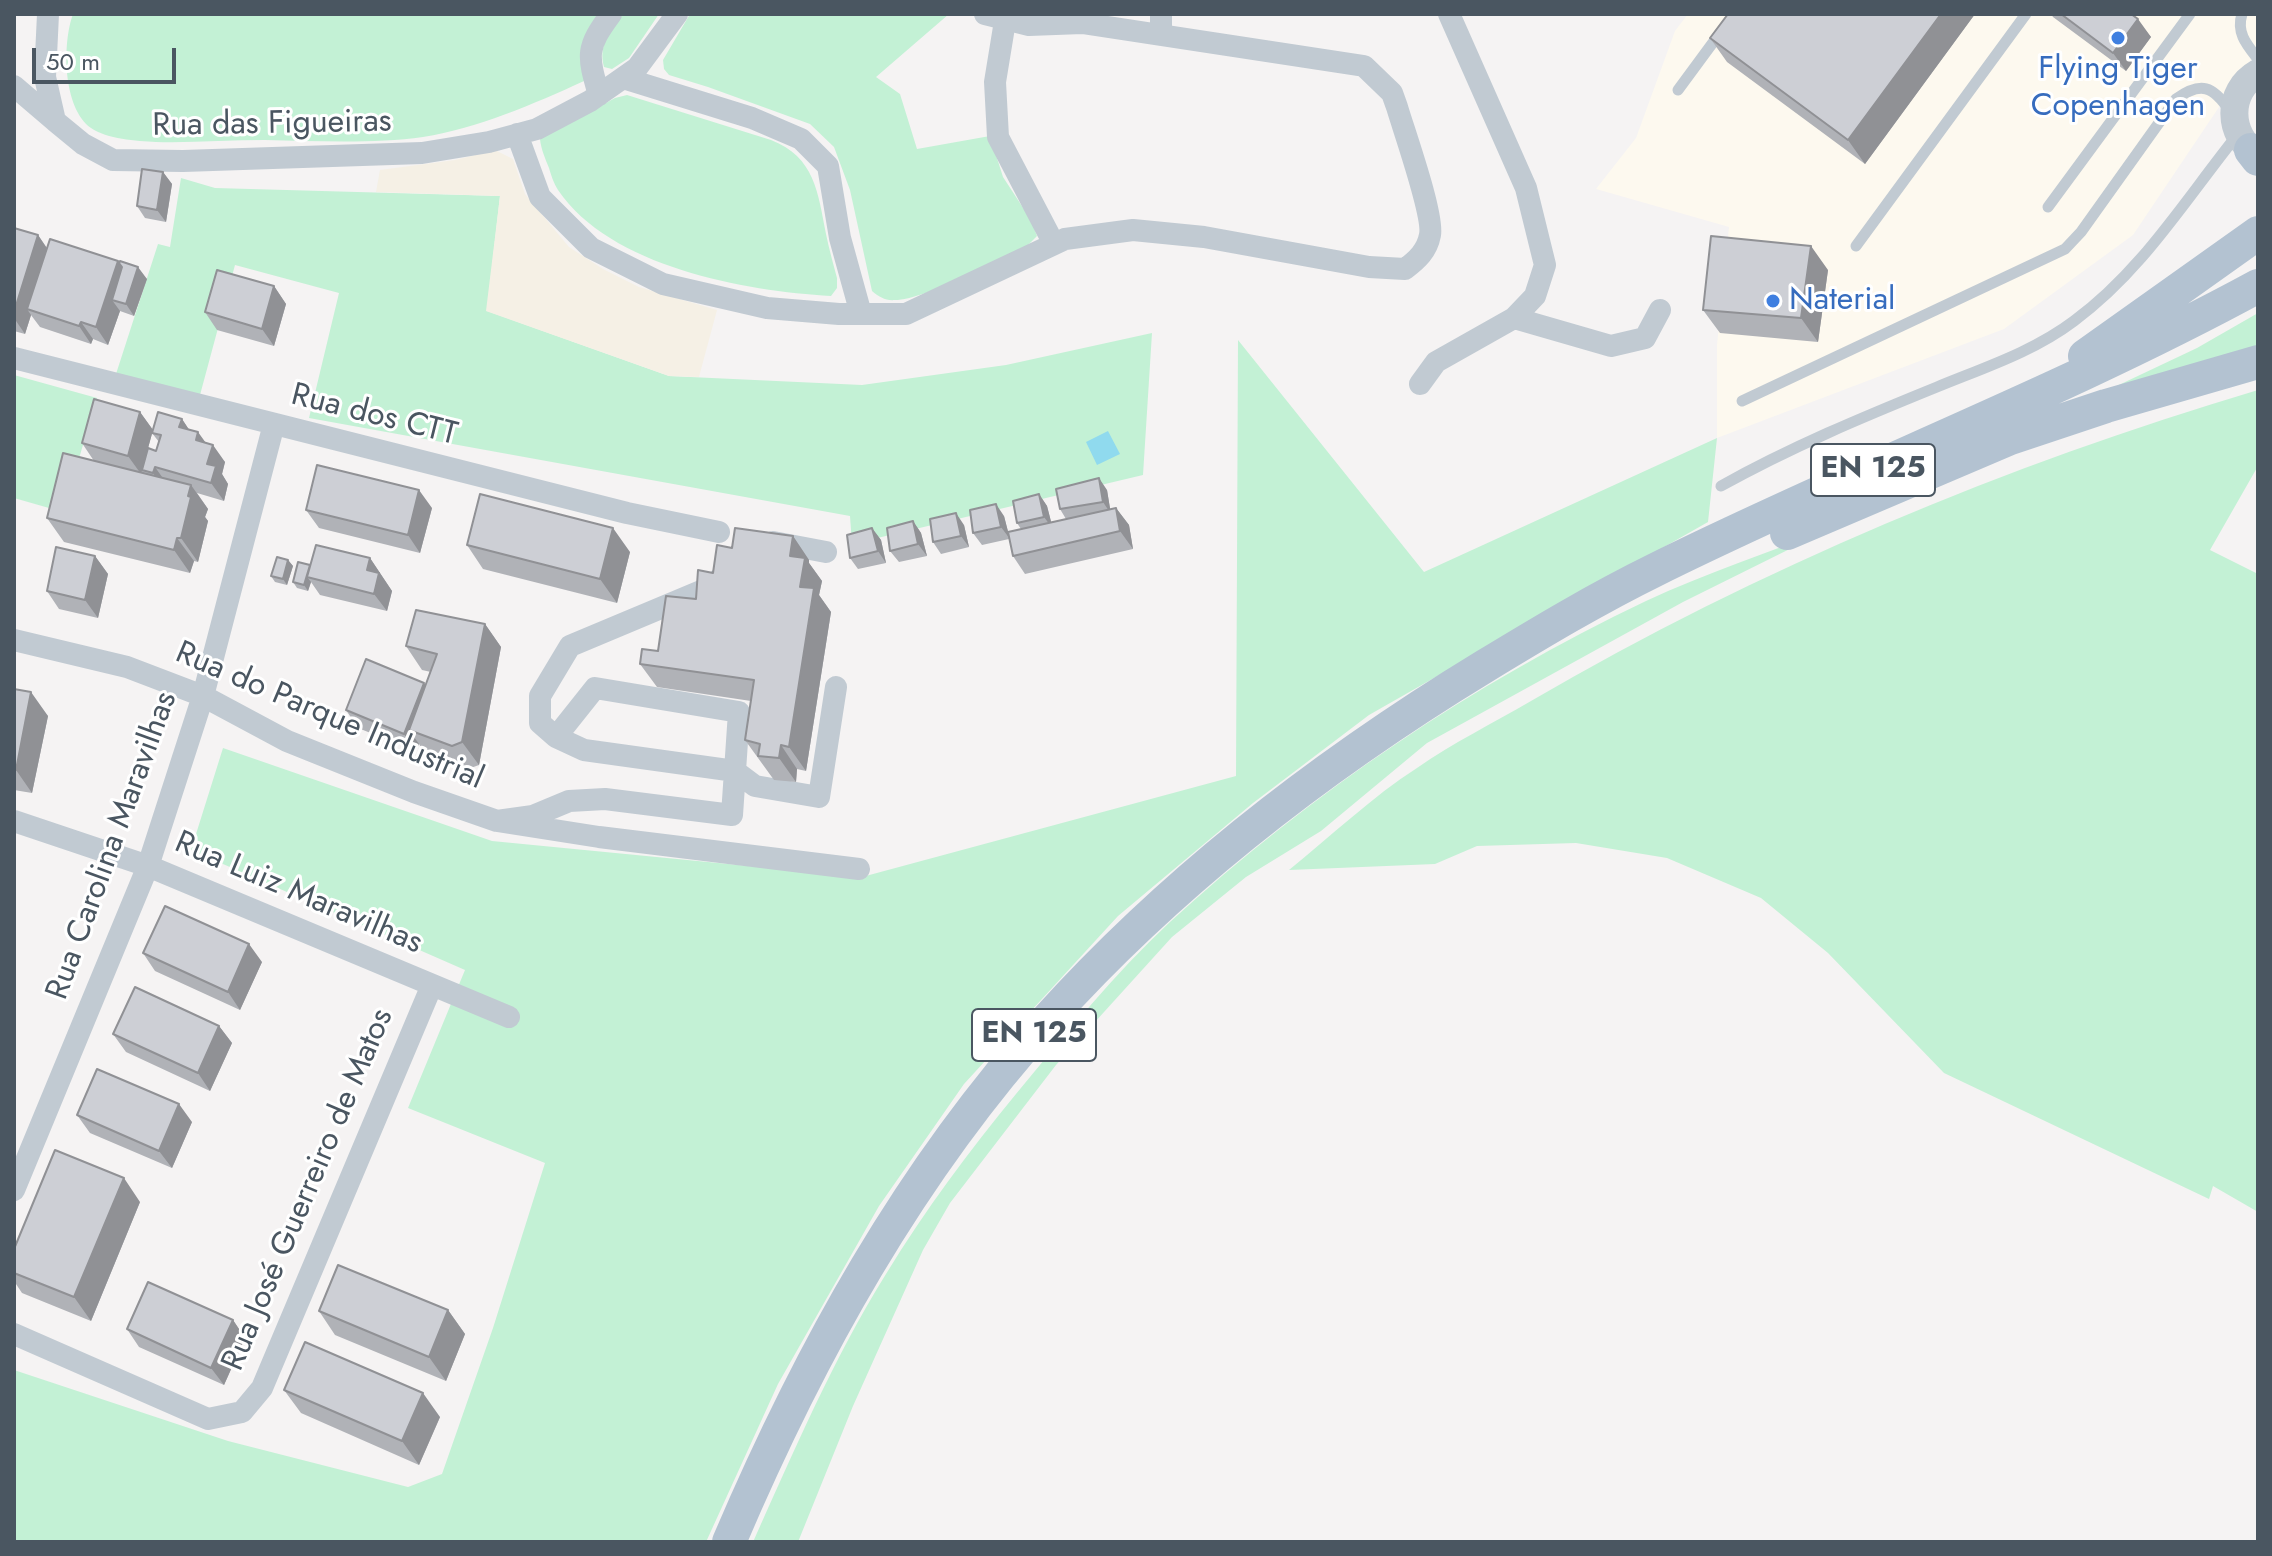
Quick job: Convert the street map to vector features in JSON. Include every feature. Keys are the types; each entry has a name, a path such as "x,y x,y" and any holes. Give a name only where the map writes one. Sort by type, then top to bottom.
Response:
{"main road":[{"path":"1575,616 1798,490 1996,402 2078,361 2258,233"},
{"name":"EN 125","path":"729,1542 810,1366 868,1265 932,1166 1045,1021 1114,949 1234,842 1320,774 1405,715 1575,616 1725,537 2121,358 2258,286"},
{"name":"EN 125","path":"1575,616 1980,436 2138,361 2258,298"},
{"path":"1575,616 2010,438 2106,406 2258,362"}],"street":[{"path":"48,14 45,77 55,121"},
{"path":"599,95 590,65 592,40 611,14"},
{"name":"Rua das Figueiras","path":"14,86 83,144 113,160 286,159 422,153 489,142 537,129 599,95 637,68 677,14"},
{"path":"1420,384 1436,362 1514,318 1535,296 1545,265 1526,188 1449,14"},
{"path":"517,134 540,197 591,248 663,284 767,308 906,314 1065,239 1133,230 1204,237 1369,267 1405,269 1421,257 1431,234 1428,213 1392,93 1364,66 1161,25 1082,18 1029,25 995,18 998,137 1054,244"},
{"path":"2248,143 2235,102 2241,87 2258,73"},
{"path":"623,78 752,118 801,139 828,166 840,238 861,314"},
{"path":"1514,318 1611,346 1645,338 1660,310"},
{"name":"Rua dos CTT","path":"14,358 627,513 826,552"},
{"name":"Rua Carolina Maravilhas","path":"14,1190 148,866 203,696 274,424"},
{"path":"735,535 718,584 570,646 540,696 540,723 556,737 584,750 735,771 755,786 819,797 836,687"},
{"name":"Rua do Parque Industrial","path":"14,640 127,667 203,696 287,741 414,792 497,821 599,837 859,869"},
{"path":"497,821 533,816 569,801 605,799 732,815 739,712 595,688 556,737"},
{"name":"Rua Luiz Maravilhas","path":"14,821 148,866 509,1017"},
{"name":"Rua José Guerreiro de Matos","path":"14,1334 208,1419 242,1412 262,1388 432,985"}],"lane":[{"path":"1678,90 1734,14"},
{"path":"1856,246 2026,14"},
{"path":"2048,207 2190,14"},
{"path":"2242,14 2241,35 2258,59"},
{"path":"1721,486 1776,455 2032,348 2071,323 2137,266 2248,143 2220,97 2205,88 2191,87 2176,99 2081,232 2065,249 1742,401"}],"shaded area":[{"path":"1688,14 2258,14 2258,49 2133,235 2004,329 1717,438 1717,345 1729,227 1596,189 1636,138 1675,31"}],"green space":[{"path":"73,14 602,14 584,81 464,128 385,141 170,142 113,137 91,128 82,119 75,106 67,75 67,42"},
{"path":"623,14 659,14 629,58 612,69 604,67 604,45"},
{"path":"690,14 949,14 876,77 900,94 917,149 990,136 1003,177 1031,220 1037,236 1028,245 924,293 892,300 877,295 872,291 850,190 834,147 810,124 669,75 664,69 663,60"},
{"path":"627,95 771,140 797,156 806,166 817,191 837,278 837,288 831,296 759,288 682,270 610,238 581,216 557,188 540,139 615,98"},
{"path":"181,178 215,188 500,196 487,311 669,376 862,385 1006,365 1152,333 1143,475 852,544 850,516 309,418 339,293 235,265 200,395 116,374 158,244 170,247"},
{"path":"2258,313 2258,349 2068,409 2197,348"},
{"path":"1238,340 1424,572 1717,438 1708,522 1369,715 1253,803 1118,916 964,1084 879,1206 778,1384 706,1542 14,1542 14,1370 228,1441 408,1487 442,1474 493,1328 545,1163 408,1108 465,970 191,850 223,748 492,841 862,877 1236,776"},
{"path":"14,375 97,398 63,512 14,498"},
{"path":"2258,390 2258,466 2210,550 2258,574 2258,1212 2213,1186 2209,1199 1944,1073 1828,953 1761,898 1667,858 1576,843 1477,846 1435,864 1289,870 1384,791 1431,759 1617,653 1705,607 1795,564 1977,486 2164,419"},
{"path":"1832,528 1683,602 1427,743 1321,831 1246,877 1172,937 1056,1065 950,1203 923,1250 853,1406 798,1542 753,1542 849,1339 916,1227 981,1137 1053,1050 1110,984 1170,922 1224,874 1337,785 1456,705 1518,668 1646,601"}],"sand":[{"path":"495,150 513,159 525,194 569,247 639,287 717,310 699,377 669,376 486,311 500,196 376,192 380,170 455,160"}],"water":[{"path":"1108,431 1120,454 1097,465 1086,442"}],"building":[{"path":"1728,14 1941,14 1848,140 1710,38"},
{"path":"2061,14 2131,14 2138,19 2113,53"},
{"path":"142,169 163,172 157,210 137,206"},
{"path":"14,228 38,235 14,312"},
{"path":"1711,236 1811,246 1801,318 1703,310"},
{"path":"50,239 118,261 96,327 81,322 79,326 27,309"},
{"path":"120,261 138,267 126,304 112,300 122,267"},
{"path":"217,270 274,286 262,329 205,312"},
{"path":"94,399 140,412 128,456 82,443"},
{"path":"158,412 182,419 179,427 198,432 196,440 213,445 207,464 216,466 211,483 155,467 153,473 142,470 148,448 156,451 161,435 152,433"},
{"path":"63,453 191,485 181,538 177,538 174,550 47,518"},
{"path":"317,465 419,490 408,535 306,510"},
{"path":"1099,478 1103,502 1060,509 1056,489"},
{"path":"480,494 613,528 600,579 467,545"},
{"path":"1039,494 1044,517 1017,523 1013,501"},
{"path":"996,504 1001,527 973,533 970,510"},
{"path":"1116,508 1120,531 1013,556 1008,532"},
{"path":"956,513 961,536 933,542 930,519"},
{"path":"913,521 918,544 890,551 887,528"},
{"path":"735,528 793,536 790,556 805,558 800,587 814,588 789,747 781,745 779,758 758,756 760,744 745,740 754,680 640,664 642,649 658,651 666,596 696,599 698,570 713,573 717,545 732,548"},
{"path":"872,528 878,551 850,558 847,535"},
{"path":"316,545 370,558 367,570 379,573 374,594 307,577"},
{"path":"56,547 95,556 85,600 47,591"},
{"path":"277,557 288,560 283,579 271,576"},
{"path":"298,562 310,565 304,585 293,582"},
{"path":"416,610 485,624 462,742 452,746 409,730 437,654 406,646"},
{"path":"366,659 424,683 404,734 346,710"},
{"path":"14,689 31,692 16,770 14,769"},
{"path":"165,906 249,944 228,992 143,953"},
{"path":"135,987 219,1026 198,1073 113,1034"},
{"path":"97,1069 179,1104 159,1151 77,1115"},
{"path":"55,1150 124,1178 74,1297 14,1273 14,1249"},
{"path":"338,1265 448,1310 429,1357 319,1311"},
{"path":"148,1282 233,1320 211,1368 127,1329"},
{"path":"305,1342 423,1393 402,1441 284,1390"}],"place":[{"name":"Flying Tiger Copenhagen","path":"2118,38"},
{"name":"Naterial","path":"1773,301"}]}
